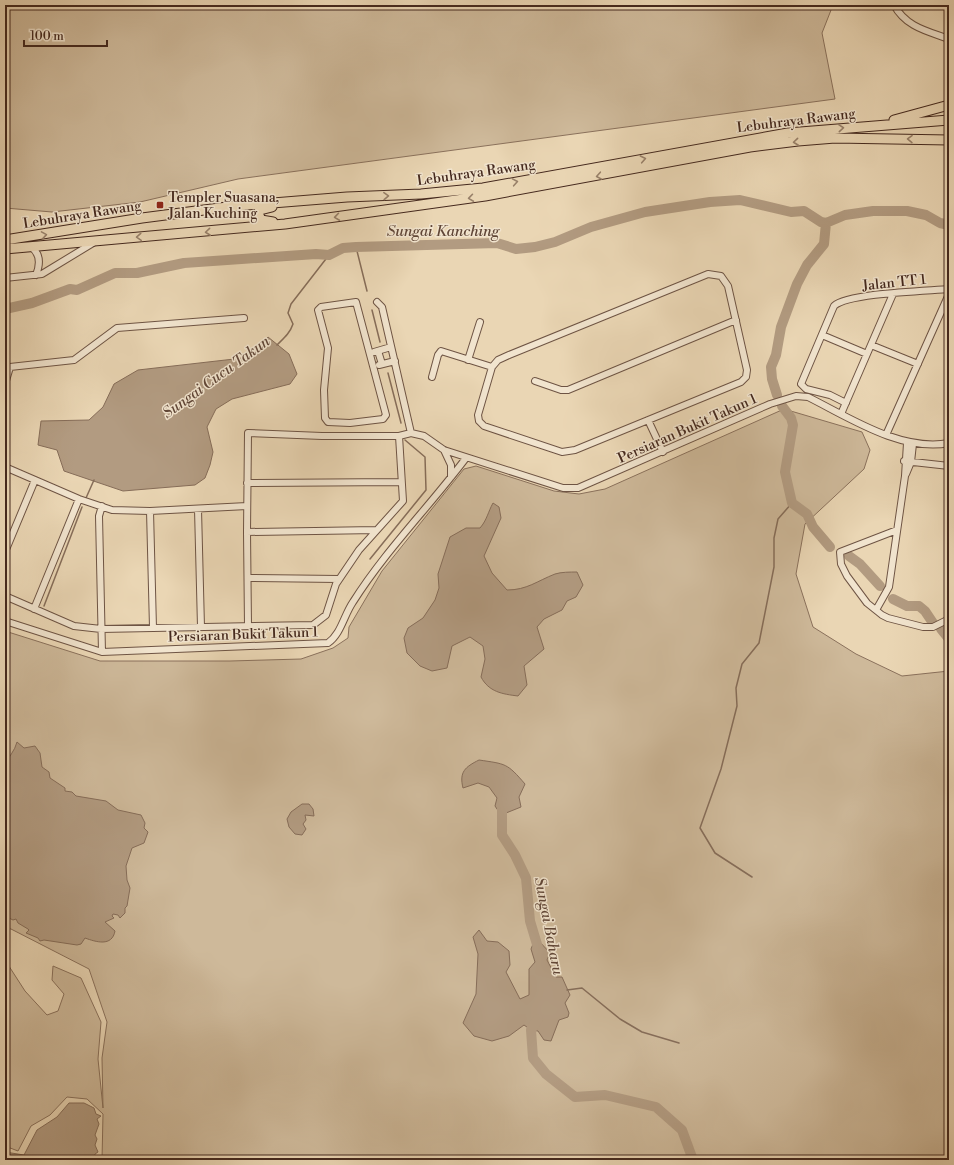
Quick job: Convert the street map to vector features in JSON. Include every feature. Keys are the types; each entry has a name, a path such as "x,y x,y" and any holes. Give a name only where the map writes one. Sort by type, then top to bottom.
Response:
{"highway":[{"path":"869,126 949,105"},
{"name":"Lebuhraya Rawang","path":"5,240 45,235 142,218 288,201 421,194 476,188 788,133 949,120"},
{"name":"Lebuhraya Rawang","path":"5,249 285,224 485,196 766,145 835,138 949,140"},
{"path":"285,224 261,220 258,213 260,210 288,201"}],"street":[{"path":"895,5 899,14 910,24 949,39"},
{"path":"5,278 36,275 48,271 81,249 100,240"},
{"path":"31,247 35,250 39,259 39,266 36,275"},
{"path":"708,274 714,274 725,280 748,370 746,377 741,382 575,450 562,452 484,426 478,415 492,367 498,360 509,354 708,274"},
{"name":"Jalan TT 1","path":"822,335 834,306 841,301 893,294 949,289"},
{"path":"841,414 893,294"},
{"path":"886,435 949,294"},
{"path":"248,626 248,433 322,436 399,436 411,433 382,307 377,302"},
{"path":"357,303 386,415 383,419 350,423 328,422 326,418 324,390 328,348 318,310 321,308 357,303"},
{"path":"5,384 10,367 74,360 117,328 244,318"},
{"path":"535,382 562,390 568,390 736,320"},
{"path":"468,360 480,322"},
{"path":"846,403 824,393 806,388 801,384 822,335 867,354"},
{"path":"871,345 918,364"},
{"path":"391,347 376,351 380,365 395,361"},
{"path":"432,377 441,351 492,367"},
{"name":"Persiaran Bukit Takun 1","path":"411,433 424,436 444,450 466,458 563,488 578,488 791,397 808,397 841,414 906,443 931,446 949,443"},
{"path":"648,420 663,452"},
{"path":"5,596 74,626 101,629 313,625 326,615 339,579 376,530 403,501 399,436"},
{"path":"906,443 908,462"},
{"path":"876,610 889,587 905,476 914,444"},
{"path":"444,450 451,465 451,477"},
{"path":"451,477 466,458"},
{"path":"908,462 949,466"},
{"path":"5,467 79,499 112,510 198,509 247,506"},
{"name":"Persiaran Bukit Takun 1","path":"5,621 102,652 328,643 334,639 352,604 376,568 451,477"},
{"path":"5,552 35,480"},
{"path":"247,483 402,482"},
{"path":"34,609 79,499"},
{"path":"102,506 99,516 102,652"},
{"path":"198,509 201,627"},
{"path":"150,510 153,628"},
{"path":"247,532 325,532 376,530"},
{"path":"897,530 840,552 841,564 847,576 868,603 888,618 923,627 933,627 949,619"},
{"path":"248,578 339,579"}],"shaded area":[{"path":"5,5 833,5 822,33 835,99 238,179 140,202 52,212 5,208"},
{"path":"784,409 862,432 870,450 864,469 805,524 796,574 813,627 856,654 902,676 949,671 949,1160 102,1160 103,1114 87,1099 67,1097 50,1115 31,1126 18,1151 5,1146 5,960 25,991 47,1015 58,1011 64,994 52,980 53,966 81,978 101,1022 98,1059 103,1108 102,1058 107,1022 89,969 11,929 5,928 5,631 100,661 230,661 301,659 333,648 348,638 349,627 382,571 464,469 476,466 554,491 579,494 605,489"}],"water":[{"path":"268,337 289,354 297,374 290,384 232,399 216,409 207,427 213,452 210,465 205,478 195,485 123,491 64,471 57,450 38,445 41,421 89,420 103,407 114,384 138,370 243,358 253,353"},
{"path":"493,503 499,507 501,518 484,556 492,573 507,590 526,587 555,574 566,572 577,572 583,585 576,597 567,601 562,610 544,619 537,627 544,649 524,666 527,685 518,696 496,691 484,682 481,677 485,659 483,646 470,637 452,646 447,668 432,671 420,666 407,653 404,638 408,628 423,618 435,600 439,588 438,574 450,537 466,528 480,528"},
{"path":"17,742 24,748 35,746 40,753 42,767 49,772 50,778 65,788 65,791 72,792 76,796 106,801 118,810 141,815 145,823 144,828 148,832 144,843 132,848 126,866 127,880 130,888 125,913 120,918 118,915 113,914 112,916 114,918 105,922 115,931 111,939 107,941 99,942 85,938 81,944 77,945 44,940 40,941 38,938 26,933 29,930 18,923 16,919 13,920 5,916 5,765"},
{"path":"479,760 501,764 510,768 519,777 525,784 519,797 521,807 501,815 495,806 497,798 489,787 478,783 463,788 462,778 464,771 470,765"},
{"path":"302,804 309,804 313,809 314,816 305,815 306,820 303,824 306,829 302,835 295,834 289,827 287,819 291,812"},
{"path":"479,930 487,941 498,942 509,951 510,965 506,972 520,999 529,995 529,969 535,962 531,949 535,939 539,941 550,953 547,960 556,977 562,977 570,995 565,1003 569,1013 568,1017 559,1020 551,1041 544,1040 538,1031 531,1030 524,1025 509,1036 492,1041 474,1036 463,1023 476,994 478,954 473,937"},
{"path":"69,1103 84,1103 94,1108 96,1114 101,1116 97,1119 99,1124 95,1135 97,1139 95,1145 98,1152 95,1154 94,1160 5,1160 5,1152 24,1155 37,1130 57,1117"}],"waterway":[{"name":"Sungai Kanching","path":"5,309 32,303 70,289 77,290 115,273 137,273 184,263 316,254 329,255 343,248 356,247 497,243 516,249 535,247 555,242 591,227 645,212 710,202 740,200 791,212 804,211 821,222 826,223 845,215 873,211 907,211 926,215 940,223 949,225"},
{"path":"777,395 772,379 771,367 776,355 781,327 797,284 807,265 824,244 826,223"},
{"name":"Sungai Baharu","path":"356,247 367,291"},
{"name":"Sungai Cucu Takun","path":"277,345 292,327 293,324 288,313 291,304 329,255"},
{"name":"Sungai Baharu","path":"372,310 380,342"},
{"name":"Sungai Baharu","path":"388,373 401,423"},
{"path":"782,406 791,418 793,425 785,472 792,503 807,514 813,527 830,547"},
{"name":"Sungai Baharu","path":"370,559 426,490 425,457 405,440"},
{"name":"Sungai Cucu Takun","path":"86,498 94,480"},
{"path":"752,877 715,853 700,828 721,769 737,706 736,688 742,664 759,643 774,567 774,538 778,519 792,503"},
{"name":"Sungai Cucu Takun","path":"44,606 82,507"},
{"path":"849,556 860,564 880,586"},
{"path":"893,599 907,606 919,606 925,611 933,623"},
{"path":"941,629 949,639"},
{"name":"Sungai Baharu","path":"502,801 502,835 515,855 526,878 530,921 539,951"},
{"path":"567,990 582,988 620,1019 642,1032 679,1043"},
{"name":"Sungai Baharu","path":"538,1019 531,1030 533,1058 546,1074 575,1097 605,1095 656,1107 682,1130 693,1160"}],"place":[{"name":"Templer Suasana, Jalan Kuching","path":"160,205"}]}
